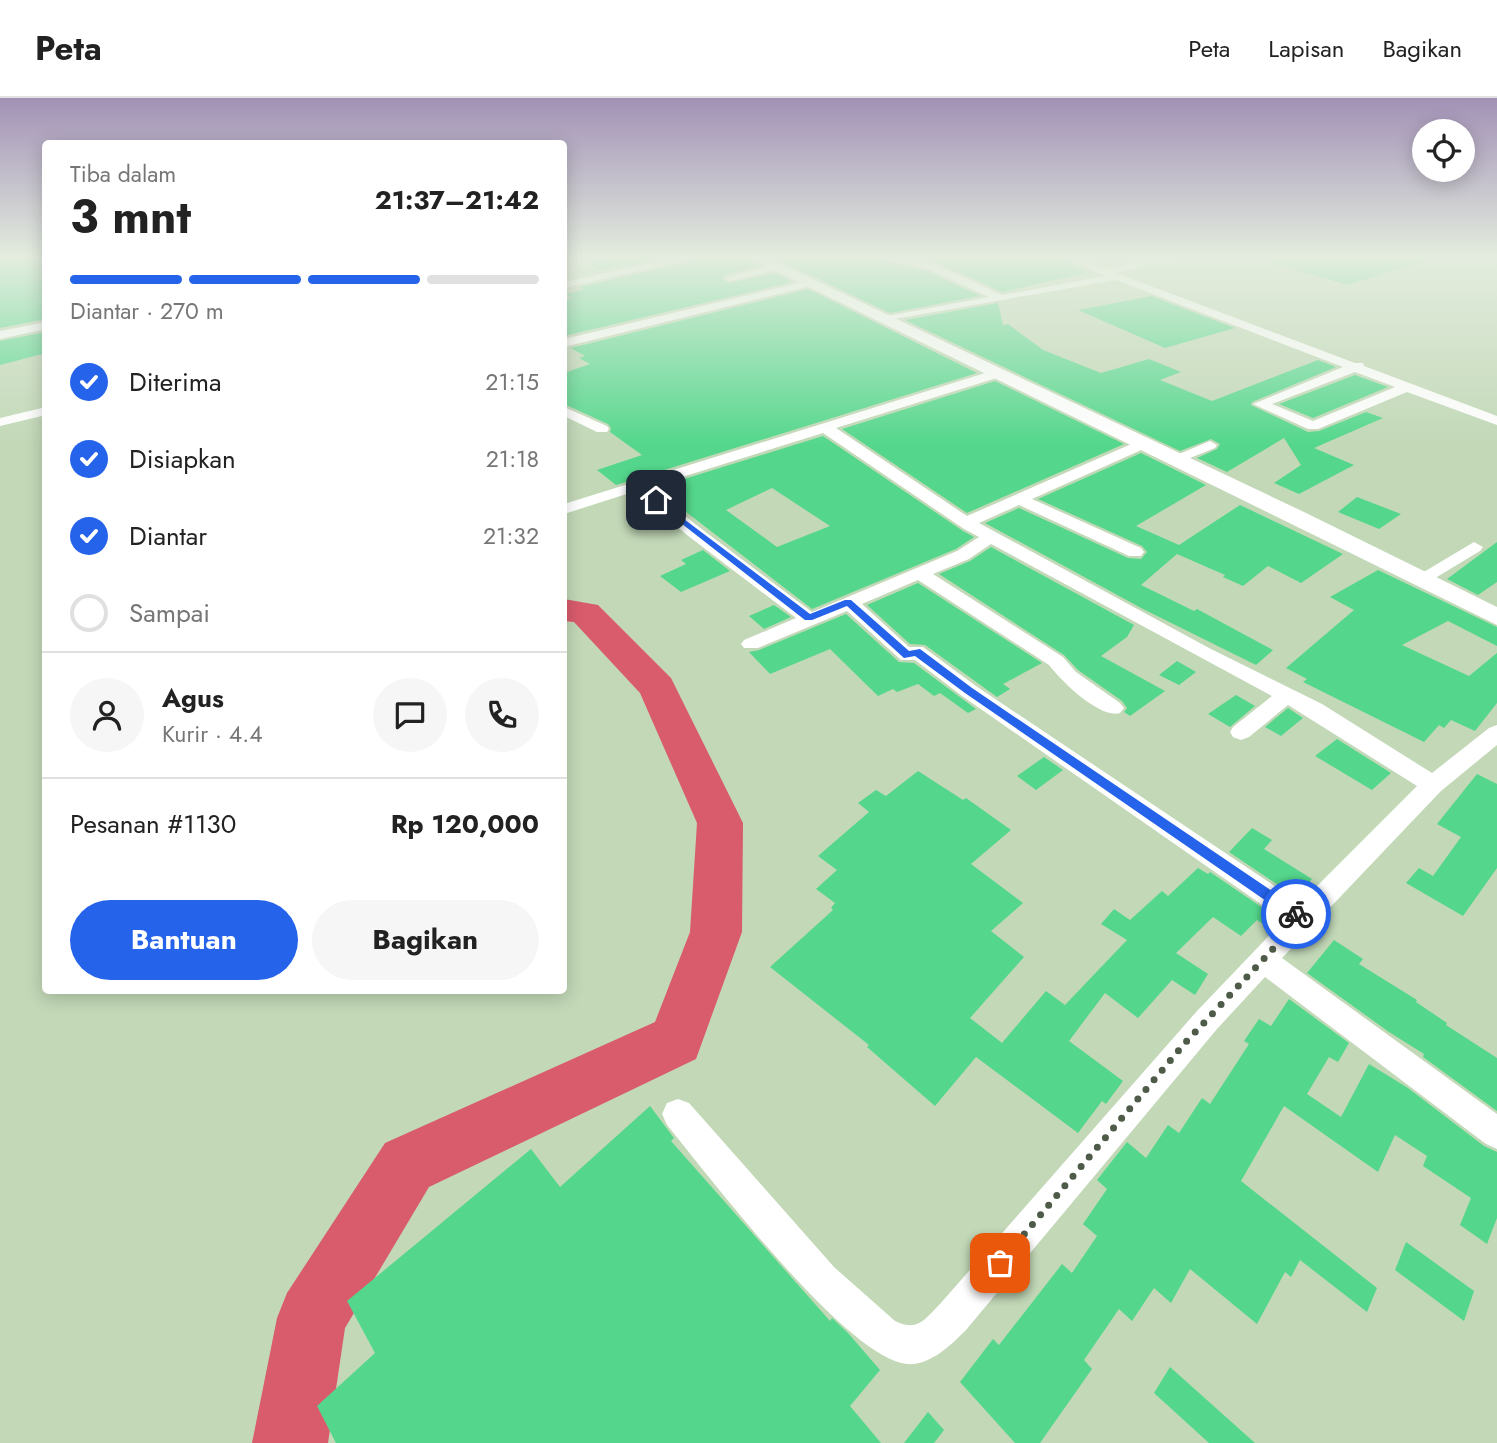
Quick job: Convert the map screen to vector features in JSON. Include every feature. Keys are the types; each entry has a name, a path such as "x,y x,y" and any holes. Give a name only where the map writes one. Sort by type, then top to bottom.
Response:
{"main road":[{"path":"889,320 1497,617"}],"street":[{"path":"567,342 661,320"},
{"path":"1233,320 1497,421"},
{"path":"0,335 33,333 42,327"},
{"path":"1358,366 1260,404 1313,426 1409,386"},
{"path":"567,508 998,373"},
{"path":"6,421 42,412"},
{"path":"567,412 602,429"},
{"path":"824,427 990,537 1021,551 1202,652 1287,695 1433,785"},
{"path":"970,525 973,519 1143,444"},
{"path":"1175,459 1210,445"},
{"path":"638,485 693,531 808,618"},
{"path":"1019,499 1135,552"},
{"path":"751,644 963,555 990,537"},
{"path":"1422,579 1475,547"},
{"path":"919,573 1056,661 1069,677 1113,708"},
{"path":"848,602 908,656 916,651 969,691 1302,918"},
{"path":"1241,732 1287,695"},
{"path":"678,1114 791,1246 868,1326 888,1340 907,1346 923,1343 953,1317 1185,1043 1302,918 1433,785 1497,733"},
{"path":"1263,960 1497,1133"}],"building":[{"path":"0,320 42,320 42,320 0,328"},
{"path":"567,320 633,320 567,335"},
{"path":"684,320 870,320 977,373 616,485 597,470 642,455 610,432 608,424 567,405 567,372 590,364 579,358 585,356 571,348"},
{"path":"905,320 1002,320 1003,325 1008,324 1043,350 1101,373 1149,359 1181,372 1160,380 1212,401 1318,360 1336,367 1252,402 1251,405 1308,432 1319,431 1366,412 1383,418 1314,448 1354,465 1299,494 1274,483 1301,465 1284,438 1227,472 1197,458 1217,449 1220,444 1211,439 1180,451"},
{"path":"1100,320 1213,320 1235,328 1165,348"},
{"path":"42,333 42,354 0,365 0,341"},
{"path":"1355,375 1388,387 1313,418 1279,404"},
{"path":"995,381 1124,444 967,513 842,429"},
{"path":"823,436 974,537 956,549 812,609 655,488","holes":["772,488 830,526 777,547 726,510"]},
{"path":"1141,453 1206,485 1136,526 1179,545 1240,505 1343,554 1301,583 1268,566 1243,586 1177,554 1141,585 1194,611 1197,609 1273,650 1256,665 1143,609 985,523 1019,508 1128,558 1141,559 1147,552 1142,546 1038,499"},
{"path":"1357,497 1401,514 1379,529 1338,512"},
{"path":"1497,542 1497,582 1478,595 1447,579"},
{"path":"991,547 1134,625 1127,637 1101,656 1165,691 1130,716 1124,712 1127,708 1122,701 1078,670 1064,655 939,574 970,561"},
{"path":"703,550 730,571 681,592 660,576 686,564 681,560"},
{"path":"1378,570 1497,627 1497,646 1448,621 1402,645 1469,676 1497,653 1497,703 1475,731 1451,720 1444,728 1439,725 1424,742 1303,682 1307,679 1286,668 1354,610 1330,597"},
{"path":"918,583 1042,663 1003,684 1010,689 997,697 925,645 910,644 867,605"},
{"path":"774,605 791,617 764,629 749,616"},
{"path":"846,614 899,662 914,663 976,709 968,713 940,693 934,696 918,684 897,692 893,689 878,696 830,649 770,674 749,652"},
{"path":"1177,661 1196,672 1179,685 1159,675"},
{"path":"1236,695 1255,706 1230,727 1208,714"},
{"path":"1288,708 1303,718 1281,736 1265,727"},
{"path":"1337,739 1391,773 1372,790 1315,756"},
{"path":"1044,757 1063,770 1036,790 1017,776"},
{"path":"918,771 963,800 966,798 1011,830 971,864 1023,903 991,931 1024,957 970,1018 1002,1043 1046,991 1065,1005 1127,940 1101,924 1114,909 1130,920 1162,891 1168,896 1198,868 1208,874 1210,872 1276,917 1267,927 1257,920 1241,936 1213,917 1176,953 1208,974 1195,995 1172,980 1138,1018 1105,993 1069,1041 1123,1081 1106,1104 1102,1101 1078,1133 976,1057 935,1106 867,1047 869,1045 770,967 833,910 831,908 835,903 816,889 837,870 818,856 869,812 858,803 876,790 886,796"},
{"path":"1477,774 1497,784 1497,868 1463,916 1406,883 1419,868 1433,876 1461,837 1437,824"},
{"path":"1252,828 1272,840 1264,849 1312,879 1296,897 1229,852"},
{"path":"1334,940 1363,959 1359,964 1417,1000 1416,1002 1447,1023 1446,1025 1497,1058 1497,1111 1423,1057 1424,1054 1307,973"},
{"path":"1289,999 1349,1043 1338,1062 1329,1057 1307,1094 1341,1117 1369,1064 1408,1088 1484,1146 1497,1152 1497,1218 1487,1244 1460,1225 1471,1198 1423,1166 1427,1156 1395,1135 1378,1172 1284,1106 1241,1181 1377,1288 1367,1312 1300,1260 1291,1277 1285,1272 1257,1324 1190,1269 1171,1303 1154,1288 1132,1321 1119,1309 1084,1360 1092,1369 1040,1443 1015,1443 960,1382 993,1339 999,1345 1062,1264 1072,1273 1097,1236 1083,1224 1107,1189 1097,1180 1127,1142 1146,1158 1168,1125 1179,1133 1202,1098 1210,1104 1249,1044 1244,1041 1259,1019 1271,1026"},
{"path":"650,1106 674,1138 671,1141 830,1321 832,1318 848,1333 880,1370 850,1406 881,1443 336,1443 317,1406 375,1353 347,1301 531,1149 560,1187"},
{"path":"1406,1242 1474,1291 1464,1321 1395,1270"},
{"path":"1170,1367 1255,1443 1209,1443 1154,1393"},
{"path":"928,1412 944,1430 934,1443 904,1443"}],"waterway":[{"path":"290,1443 312,1318 407,1165 676,1040 716,932 720,823 657,687 585,613 567,610"}],"way so far":[{"path":"1000,1263 1185,1043 1302,918 1296,914"}],"route":[{"path":"656,500 808,618 848,602 908,656 916,651 969,691 1296,914"}]}
